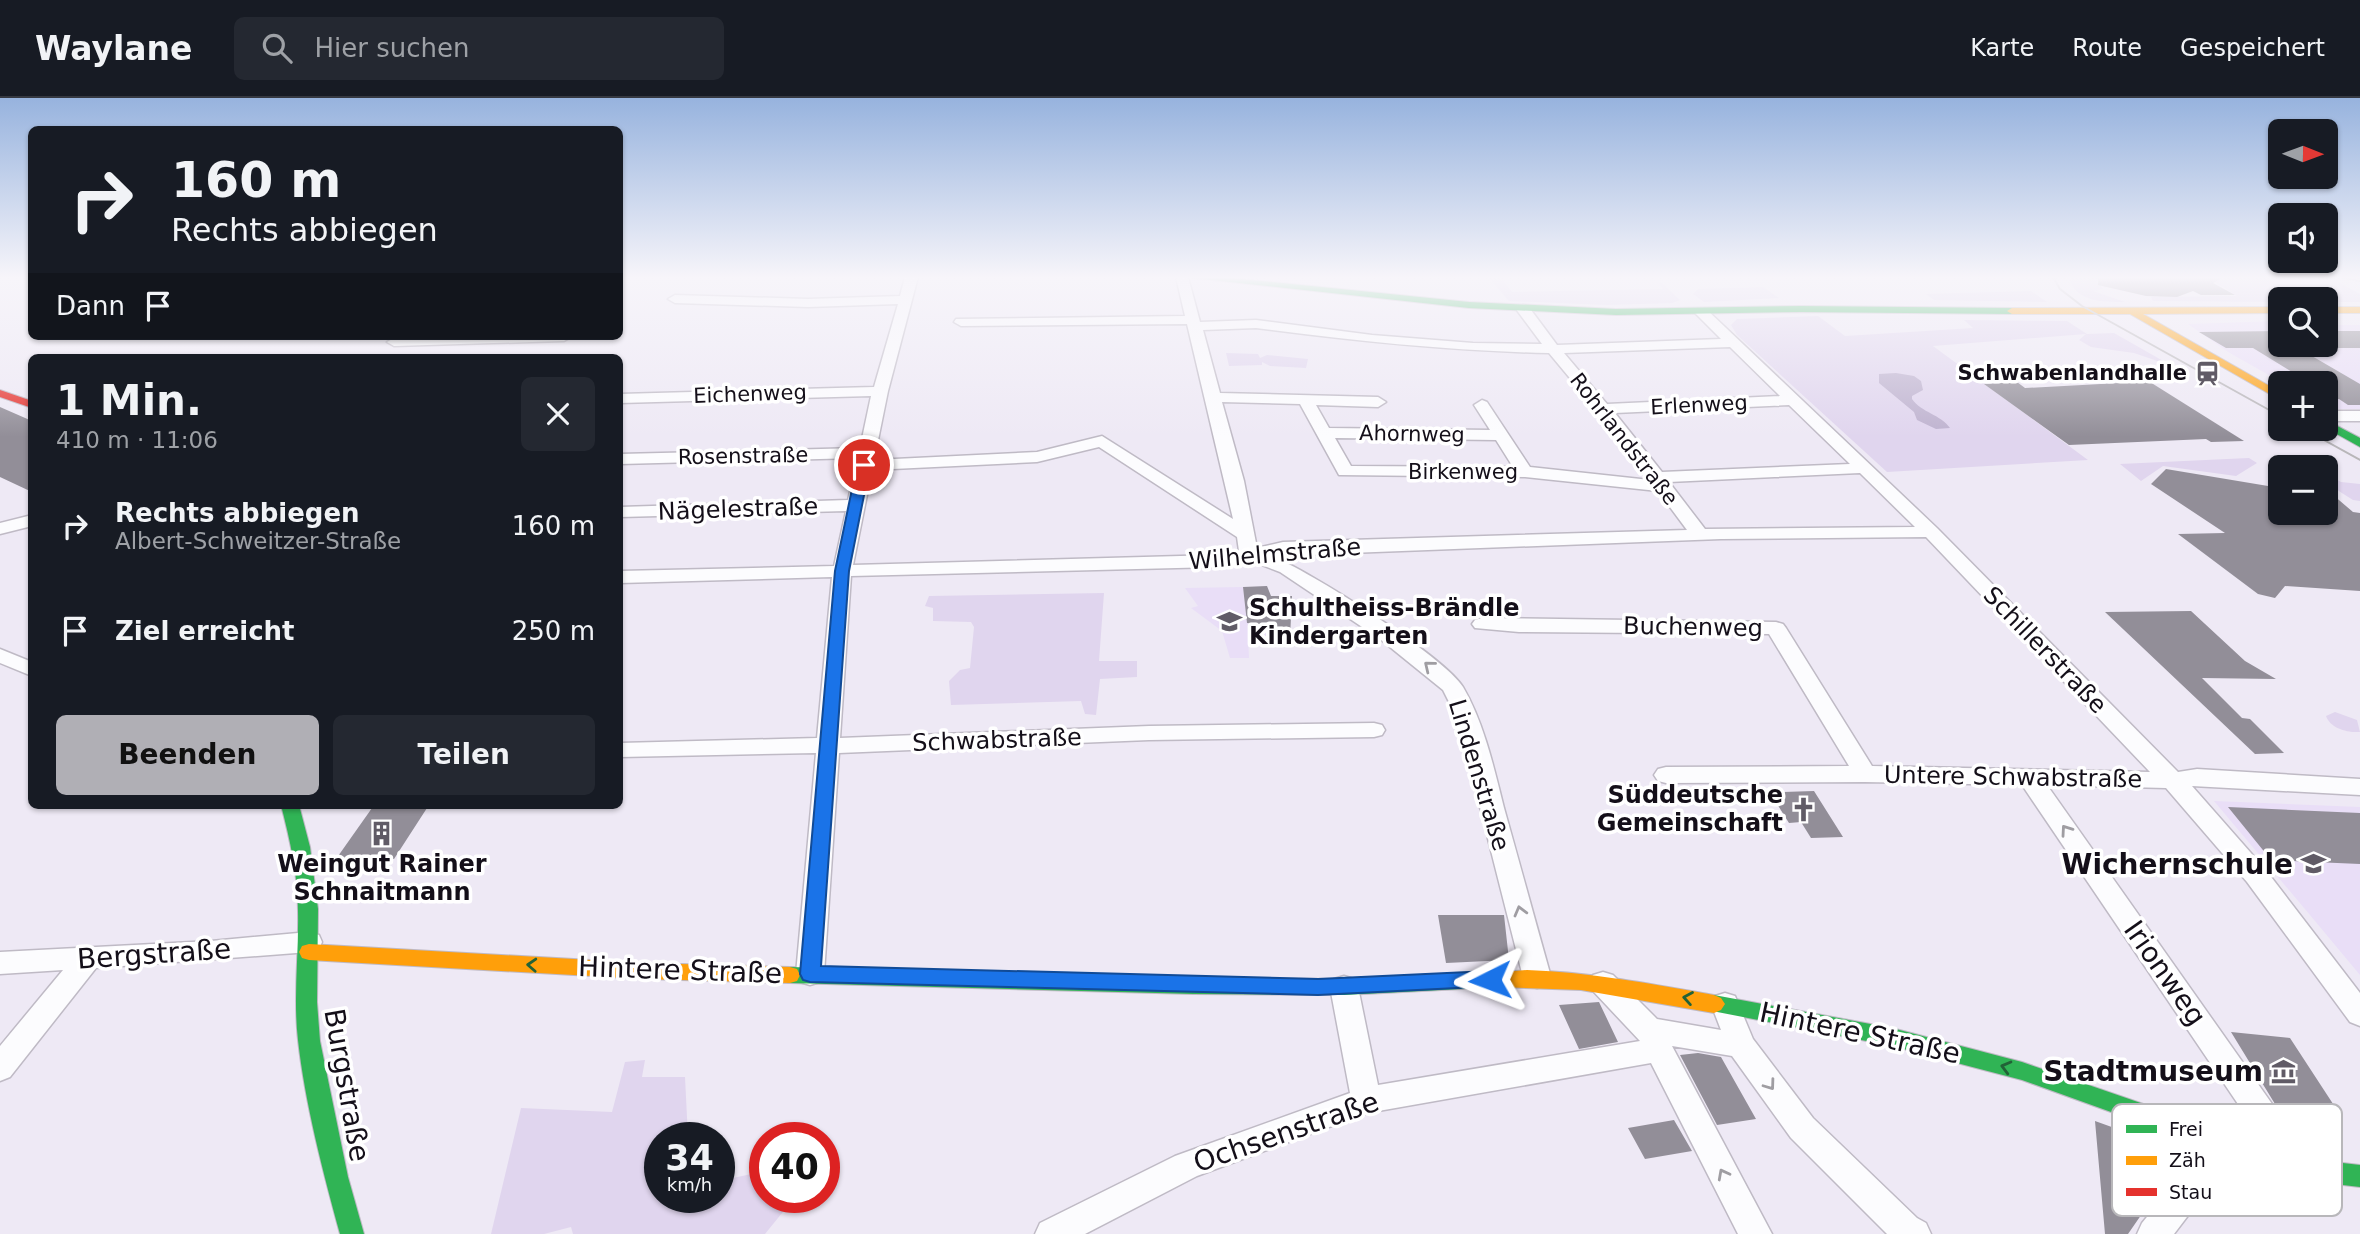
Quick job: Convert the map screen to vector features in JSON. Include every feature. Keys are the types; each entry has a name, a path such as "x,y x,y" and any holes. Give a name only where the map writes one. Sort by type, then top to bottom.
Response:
{"main road":[{"path":"2164,330 2268,390"},
{"path":"0,393 28,404"},
{"path":"2338,430 2360,443"},
{"name":"Burgstraße","path":"291,809 300,847 309,947 306,1002 309,1041 336,1177 352,1234"},
{"name":"Hintere Straße","path":"309,947 644,971 1194,986 1344,987 1537,977 1602,983 1892,1037 2022,1071 2113,1104"},
{"name":"Hintere Straße","path":"2342,1174 2360,1176"}],"street":[{"path":"810,974 842,571 880,391 896,330"},
{"path":"1196,330 1247,544"},
{"path":"1310,330 1426,343 1555,349 1732,343"},
{"name":"Rohrlandstraße","path":"1539,330 1604,409 1700,535"},
{"name":"Schillerstraße","path":"1719,330 1931,532 2139,748 2176,780 2253,873 2360,1014"},
{"path":"549,354 561,340"},
{"name":"Eichenweg","path":"623,398 880,391"},
{"path":"1214,397 1378,402"},
{"name":"Erlenweg","path":"1604,409 1793,400"},
{"name":"Birkenweg","path":"1306,401 1345,471 1525,472 1659,481 1864,468"},
{"path":"1482,405 1525,472"},
{"name":"Ahornweg","path":"1325,433 1499,435"},
{"name":"Rosenstraße","path":"623,459 1037,457 1102,441"},
{"name":"Lindenstraße","path":"1102,441 1247,544 1388,635 1452,687 1462,706 1482,768 1537,977"},
{"name":"Nägelestraße","path":"623,512 856,505"},
{"path":"0,529 28,521"},
{"name":"Wilhelmstraße","path":"623,577 1217,561 1247,544 1283,548 1700,535 1931,532"},
{"name":"Buchenweg","path":"1482,624 1525,627 1716,624 1776,628 1865,774"},
{"path":"0,655 28,668"},
{"name":"Schwabstraße","path":"623,750 943,743 1149,733 1374,730"},
{"name":"Untere Schwabstraße","path":"1666,775 1865,774 2176,780 2197,777 2360,787"},
{"name":"Irionweg","path":"2029,777 2255,1104"},
{"name":"Bergstraße","path":"0,963 309,947"},
{"path":"0,1068 88,959"},
{"path":"1602,983 1653,1040 1755,1234"},
{"path":"1344,987 1366,1100"},
{"path":"1725,1004 1741,1045 1802,1128 1905,1229 1914,1234"},
{"name":"Hintere Straße","path":"1653,1040 1741,1045"},
{"name":"Ochsenstraße","path":"1052,1234 1186,1166 1366,1100 1653,1040"},
{"path":"2154,1234 2168,1216"}],"shaded area":[{"path":"1734,330 1837,330 1845,336 1941,330 2081,330 2087,334 2114,333 2172,366 2134,353 2091,347 2079,340 2086,334 1933,346 2088,460 1887,472"},
{"path":"2197,330 2268,330 2268,357 2338,357 2338,330 2360,330 2360,409 2338,409 2338,371 2268,371 2268,375"},
{"path":"1226,353 1258,354 1260,358 1267,355 1308,359 1306,368 1270,366 1262,362 1262,365 1229,366"},
{"path":"1879,374 1914,376 1921,381 1923,390 1912,396 1912,399 1950,428 1936,429 1917,420 1914,412 1879,383"},
{"path":"2249,458 2257,463 2236,476 2163,466 2141,481 2120,464"},
{"path":"2338,480 2360,484 2360,501 2338,491"},
{"name":"Schultheiss-Brändle Kindergarten","path":"1243,587 1247,623 1268,625 1273,637 1248,637 1249,658 1230,658 1222,631 1191,608 1198,606 1185,588"},
{"path":"1104,593 1099,661 1137,661 1137,677 1100,679 1096,715 1085,714 1081,701 951,705 949,681 960,670 970,668 974,627 971,622 933,621 933,608 925,606 929,596"},
{"path":"2335,712 2357,720 2360,732 2345,731 2331,724 2326,716"},
{"name":"Wichernschule","path":"2214,801 2360,807 2360,975 2315,921"},
{"path":"645,1060 642,1077 685,1077 687,1122 644,1122 644,1213 735,1213 735,1178 749,1174 749,1213 782,1213 765,1234 573,1234 571,1227 544,1234 491,1234 521,1108 612,1112 625,1062"}],"building":[{"path":"2268,331 2268,357 2314,357 2338,371 2290,371 2253,348 2226,348 2199,332"},
{"path":"2338,331 2360,331 2360,348 2338,348"},
{"path":"2338,371 2360,384 2360,405 2348,405 2339,399"},
{"path":"2142,377 2244,441 2211,442 2206,439 2069,445 1984,384 2017,382 2025,388 2119,383 2112,379"},
{"path":"0,407 28,419 28,490 0,477"},
{"path":"2166,469 2268,486 2268,525 2338,525 2338,499 2353,512 2360,513 2360,591 2285,586 2275,598 2258,594 2178,534 2225,533 2151,484"},
{"path":"1267,586 1271,596 1292,596 1290,638 1273,637 1268,625 1247,623 1243,587"},
{"path":"2191,611 2245,661 2276,679 2202,678 2242,718 2250,719 2284,753 2255,754 2105,612"},
{"name":"Süddeutsche Gemeinschaft","path":"1814,791 1843,837 1811,838 1801,822 1789,823 1772,796 1785,795 1783,792"},
{"path":"2228,807 2360,813 2360,864 2271,860"},
{"name":"Weingut Rainer Schnaitmann","path":"371,809 426,809 394,859 336,859"},
{"path":"1438,915 1504,915 1509,960 1446,963"},
{"path":"1599,1002 1618,1042 1579,1049 1559,1005"},
{"name":"Stadtmuseum","path":"2231,1032 2290,1038 2333,1104 2275,1104"},
{"path":"1698,1053 1721,1057 1756,1119 1717,1125 1680,1055"},
{"path":"1674,1120 1692,1151 1645,1159 1628,1128"},
{"path":"2095,1121 2112,1127 2112,1216 2140,1216 2128,1234 2105,1234"}],"tram line":[{"path":"2125,330 2268,409"},
{"path":"2326,441 2360,460"}],"traffic: fast":[{"path":"2338,430 2360,443"},
{"path":"291,809 301,847 308,909 306,1002 309,1041 336,1177 352,1234"},
{"path":"790,975 1193,986 1344,987 1500,979"},
{"path":"1714,1004 1892,1037 2022,1071 2116,1104"},
{"path":"2342,1174 2360,1176"}],"traffic: slow":[{"path":"2164,330 2268,390"},
{"path":"309,952 644,971 790,975"},
{"path":"1500,979 1581,982 1714,1004"}],"traffic: jam":[{"path":"0,393 28,404"}],"place":[{"name":"Schwabenlandhalle","path":"2207,373"},
{"name":"Schultheiss-Brändle Kindergarten","path":"1229,622"},
{"name":"Süddeutsche Gemeinschaft","path":"1803,809"},
{"name":"Weingut Rainer Schnaitmann","path":"382,833"},
{"name":"Wichernschule","path":"2313,864"},
{"name":"Stadtmuseum","path":"2283,1071"}],"route":[{"path":"864,465 842,571 810,974 1194,986 1344,987 1490,980"}]}
